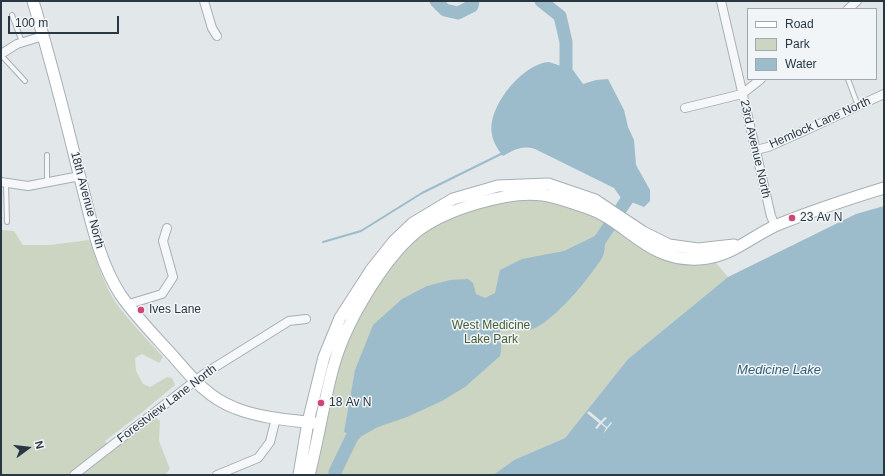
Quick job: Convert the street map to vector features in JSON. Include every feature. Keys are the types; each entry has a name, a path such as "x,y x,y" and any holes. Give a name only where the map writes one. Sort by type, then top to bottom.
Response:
{"street":[{"name":"18th Avenue North","path":"32,1 43,36 80,176 91,225 99,249 120,294 195,382 215,398 235,408 276,418 320,424"},
{"path":"204,1 212,28 217,36"},
{"name":"23rd Avenue North","path":"721,1 771,216 775,226"},
{"path":"849,8 857,1"},
{"path":"1,55 22,42 43,36"},
{"path":"685,108 742,94 760,80"},
{"name":"Hemlock Lane North","path":"756,150 858,107 884,94"},
{"path":"3,183 28,186 80,176"},
{"path":"299,475 308,422 324,357 340,318 371,270 394,241 413,223 453,198 498,186 548,184 595,200 605,212 626,226 652,249 670,256 698,259 712,258 721,255 747,243 775,226 884,188"},
{"path":"309,475 335,360 350,324 379,276 400,248 417,232 458,210 499,197 546,195 605,212"},
{"path":"129,304 162,294 173,277 163,241 167,228"},
{"name":"Forestview Lane North","path":"74,475 204,374 289,321 306,319"},
{"path":"217,475 258,458 270,442 276,418"}],"lane":[{"path":"12,15 15,28 22,42"},
{"path":"1,55 25,81"},
{"path":"848,80 858,107"},
{"path":"46,155 47,182"},
{"path":"3,183 7,222"}],"green space":[{"name":"West Medicine Lake Park","path":"541,195 587,208 652,249 712,258 728,277 628,359 565,438 514,460 493,475 309,475 350,324 400,248 458,210"},
{"path":"1,230 14,231 23,245 50,245 89,240 104,281 116,303 163,357 159,363 142,354 135,358 136,371 143,384 150,387 167,377 172,378 175,385 105,441 111,450 154,416 160,421 159,441 170,469 165,475 1,475"}],"water":[{"path":"549,62 573,70 583,84 596,80 608,79 624,110 628,127 634,140 636,165 650,190 650,201 644,207 621,198 614,188 535,149 522,148 503,156 495,143 492,134 492,123 495,112 508,89 518,79 528,70"},
{"name":"Medicine Lake","path":"884,206 884,475 493,475 514,460 565,438 628,359 728,277 856,214"},
{"path":"597,235 605,240 604,254 569,300 548,320 538,327 523,330 514,326 508,321 500,325 500,356 465,387 442,401 407,417 378,427 358,438 344,432 355,370 373,325 402,299 427,286 450,280 468,279 473,283 476,294 485,298 495,293 500,270 522,259 564,251"}],"pier":[{"path":"589,411 601,421 605,417 607,418 602,423 607,427 611,422 612,423 603,434 606,428 601,424 597,429 595,428 599,423 587,413"}],"waterway":[{"path":"436,1 445,10 458,13 472,6 473,1"},
{"path":"541,1 560,16 566,42 566,83"},
{"path":"323,242 361,231 422,193 503,153"},
{"path":"592,252 634,189 632,186"},
{"path":"335,475 335,472 352,437 364,423"}],"place":[{"name":"23 Av N","path":"792,218"},
{"name":"Ives Lane","path":"141,310"},
{"name":"18 Av N","path":"321,403"}]}
